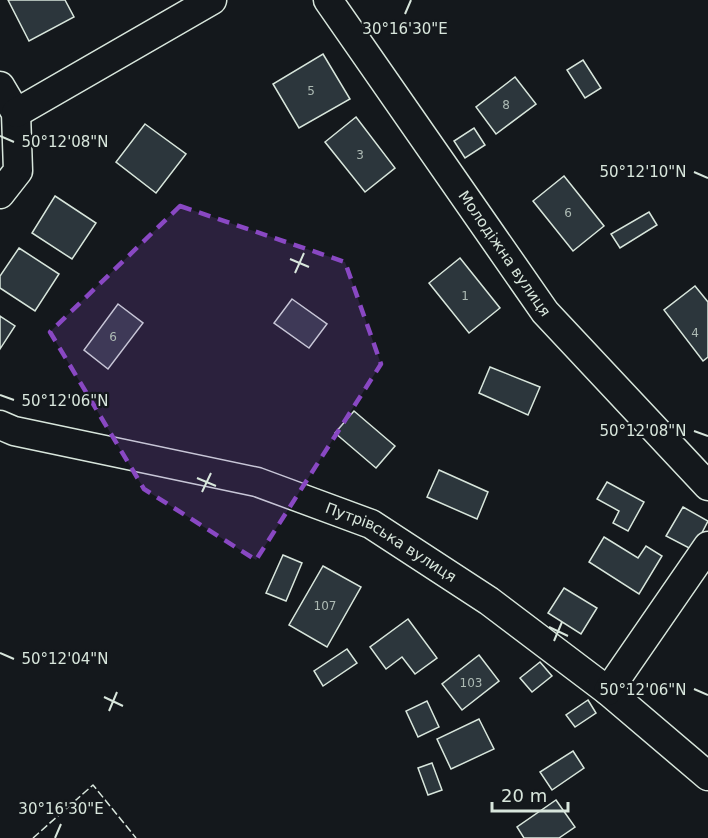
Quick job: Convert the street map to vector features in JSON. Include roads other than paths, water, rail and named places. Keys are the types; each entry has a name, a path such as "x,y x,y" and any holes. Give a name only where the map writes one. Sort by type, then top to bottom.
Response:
{"street":[{"path":"16,113 213,0"},
{"name":"Молодіжна вулиця","path":"328,0 545,312 708,486"},
{"path":"0,86 16,113 18,171 0,194"},
{"name":"Путрівська вулиця","path":"7,428 257,483 371,524 489,601 608,691 708,776"},
{"path":"608,691 708,546"}]}
